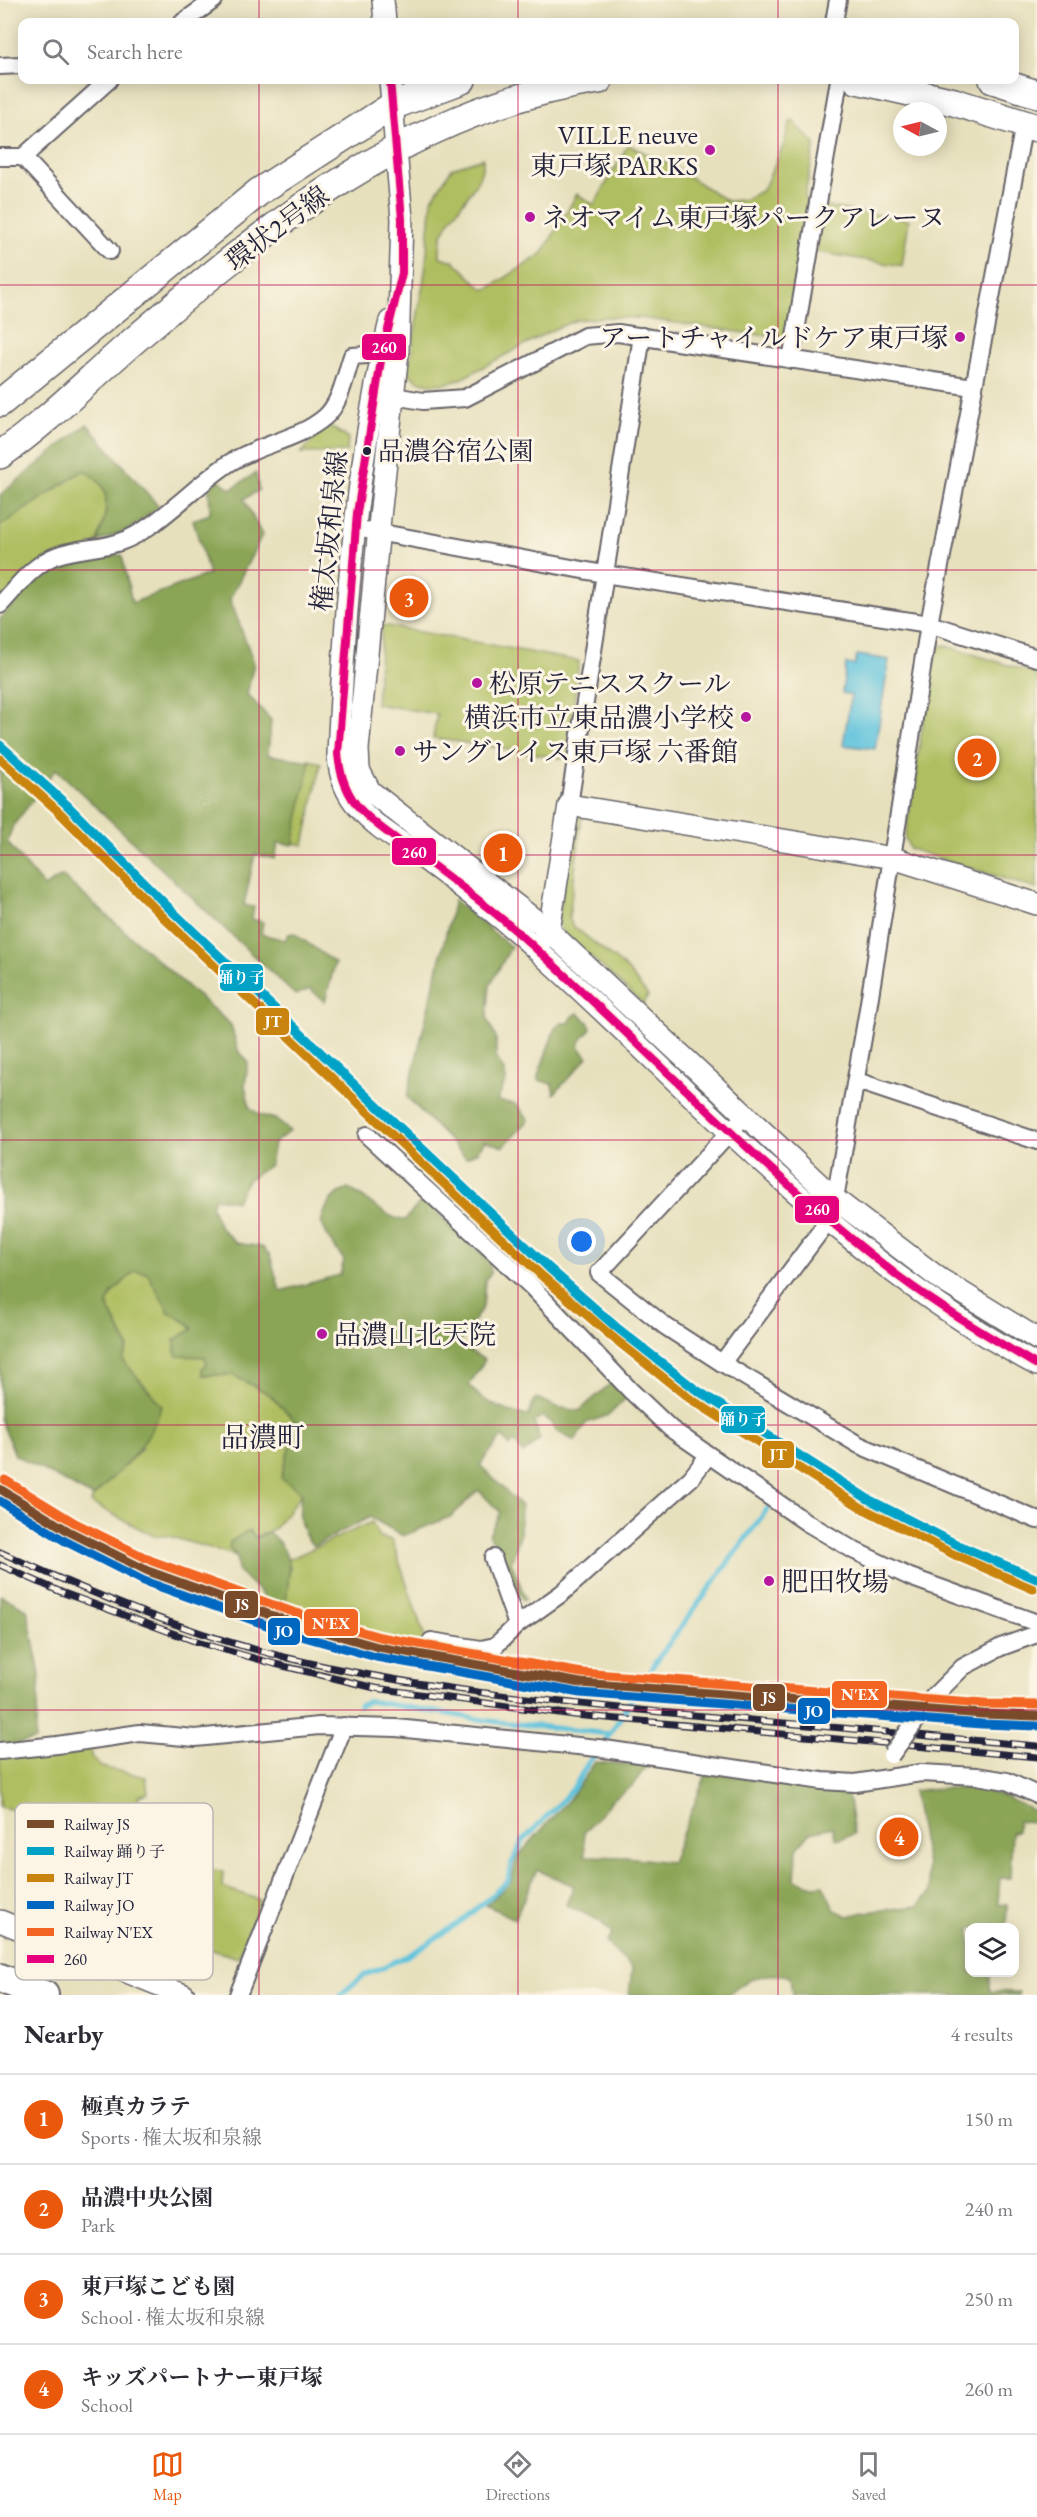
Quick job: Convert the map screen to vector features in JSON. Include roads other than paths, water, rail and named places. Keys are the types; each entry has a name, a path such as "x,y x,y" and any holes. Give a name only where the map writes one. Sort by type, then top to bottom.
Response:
{"highway":[{"path":"0,1978 44,1995"}],"main road":[{"name":"環状2号線","path":"0,403 260,191 391,93 440,84"},
{"name":"環状2号線","path":"0,455 151,326 278,223 354,172 396,148 485,108 569,84"},
{"path":"875,84 954,102 1030,126"},
{"path":"1006,84 1037,94"}],"street":[{"path":"189,18 214,0"},
{"path":"383,0 385,18"},
{"path":"835,18 838,0"},
{"path":"0,66 18,66"},
{"path":"0,157 23,157 105,84"},
{"path":"791,360 838,84"},
{"name":"権太坂和泉線","path":"360,794 339,774 338,754 355,528 385,394 402,273 402,219 391,93"},
{"path":"722,1364 828,1221 836,1199 857,1081 929,624 973,387 1030,126"},
{"path":"23,157 110,251"},
{"name":"権太坂和泉線","path":"360,794 358,749 378,532 385,394 382,354 402,273"},
{"path":"385,394 423,401 465,398 585,336 618,333 973,387"},
{"path":"536,948 549,931 642,336"},
{"path":"0,605 31,571 57,555 120,542 140,532 231,462 273,442 303,432 324,418 335,407 352,356 382,354"},
{"path":"355,528 604,574 929,624 1037,658"},
{"path":"360,794 549,931 836,1199 940,1279 1037,1339"},
{"path":"360,794 360,810 536,948 828,1221 909,1284 962,1321 1037,1365"},
{"path":"569,805 893,858 1037,904"},
{"path":"857,1081 1037,1141"},
{"path":"747,1114 599,1273 665,1326 722,1364 859,1445 1037,1520"},
{"path":"367,1135 531,1287 631,1391 671,1429 708,1456 806,1522 855,1551 910,1577 1037,1623"},
{"path":"431,1641 472,1648 495,1646 517,1625 562,1593 691,1478 708,1456"},
{"path":"493,1558 517,1625"},
{"path":"875,1781 933,1696 963,1667 1001,1647 1037,1634"},
{"path":"0,1751 140,1733 195,1738 319,1726 396,1728 598,1748 822,1781 855,1783 921,1773 977,1776 1007,1781 1037,1795"},
{"path":"238,1995 344,1726"},
{"path":"0,1921 15,1927"},
{"path":"147,1980 184,1995"}],"water":[{"path":"857,655 889,660 875,749 843,745 851,695 842,693 846,664 855,665"}],"waterway":[{"path":"603,1745 654,1664 768,1508"},
{"path":"359,1706 369,1701 490,1721 610,1734"},
{"path":"340,1995 363,1976 409,1955 463,1920 508,1881 511,1864 522,1842 573,1789 597,1752"}],"railway":[{"path":"0,1552 103,1597 208,1635 280,1656 379,1677 580,1704 1037,1746"},
{"path":"0,1565 61,1592 197,1642 375,1688 574,1715 1037,1757"}],"rail line":[{"name":"踊り子","path":"0,745 66,804 171,910 360,1090 549,1268 616,1327 695,1389 868,1499 960,1546 1037,1579"},
{"name":"JT","path":"0,759 59,812 164,918 353,1098 542,1276 610,1335 689,1398 862,1508 955,1555 1033,1589"},
{"name":"N'EX","path":"5,1480 75,1523 152,1561 290,1611 380,1637 582,1673 984,1704 1037,1705"},
{"name":"JS","path":"0,1489 70,1532 148,1571 287,1621 378,1647 581,1683 983,1714 1037,1716"},
{"name":"JO","path":"0,1501 65,1541 144,1581 283,1631 376,1657 580,1693 982,1724 1037,1726"}],"place":[{"name":"VILLE neuve 東戸塚 PARKS","path":"710,150"},
{"name":"ネオマイム東戸塚パークアレーヌ","path":"530,217"},
{"name":"アートチャイルドケア東戸塚","path":"960,337"},
{"name":"品濃谷宿公園","path":"367,451"},
{"name":"東戸塚こども園","path":"409,598"},
{"name":"松原テニススクール","path":"477,683"},
{"name":"横浜市立東品濃小学校","path":"746,717"},
{"name":"サングレイス東戸塚 六番館","path":"400,751"},
{"name":"品濃中央公園","path":"977,758"},
{"name":"極真カラテ","path":"503,853"},
{"name":"品濃山北天院","path":"322,1334"},
{"name":"肥田牧場","path":"769,1581"},
{"name":"キッズパートナー東戸塚","path":"899,1837"}],"district":[{"name":"品濃町","path":"263,1437"}]}
